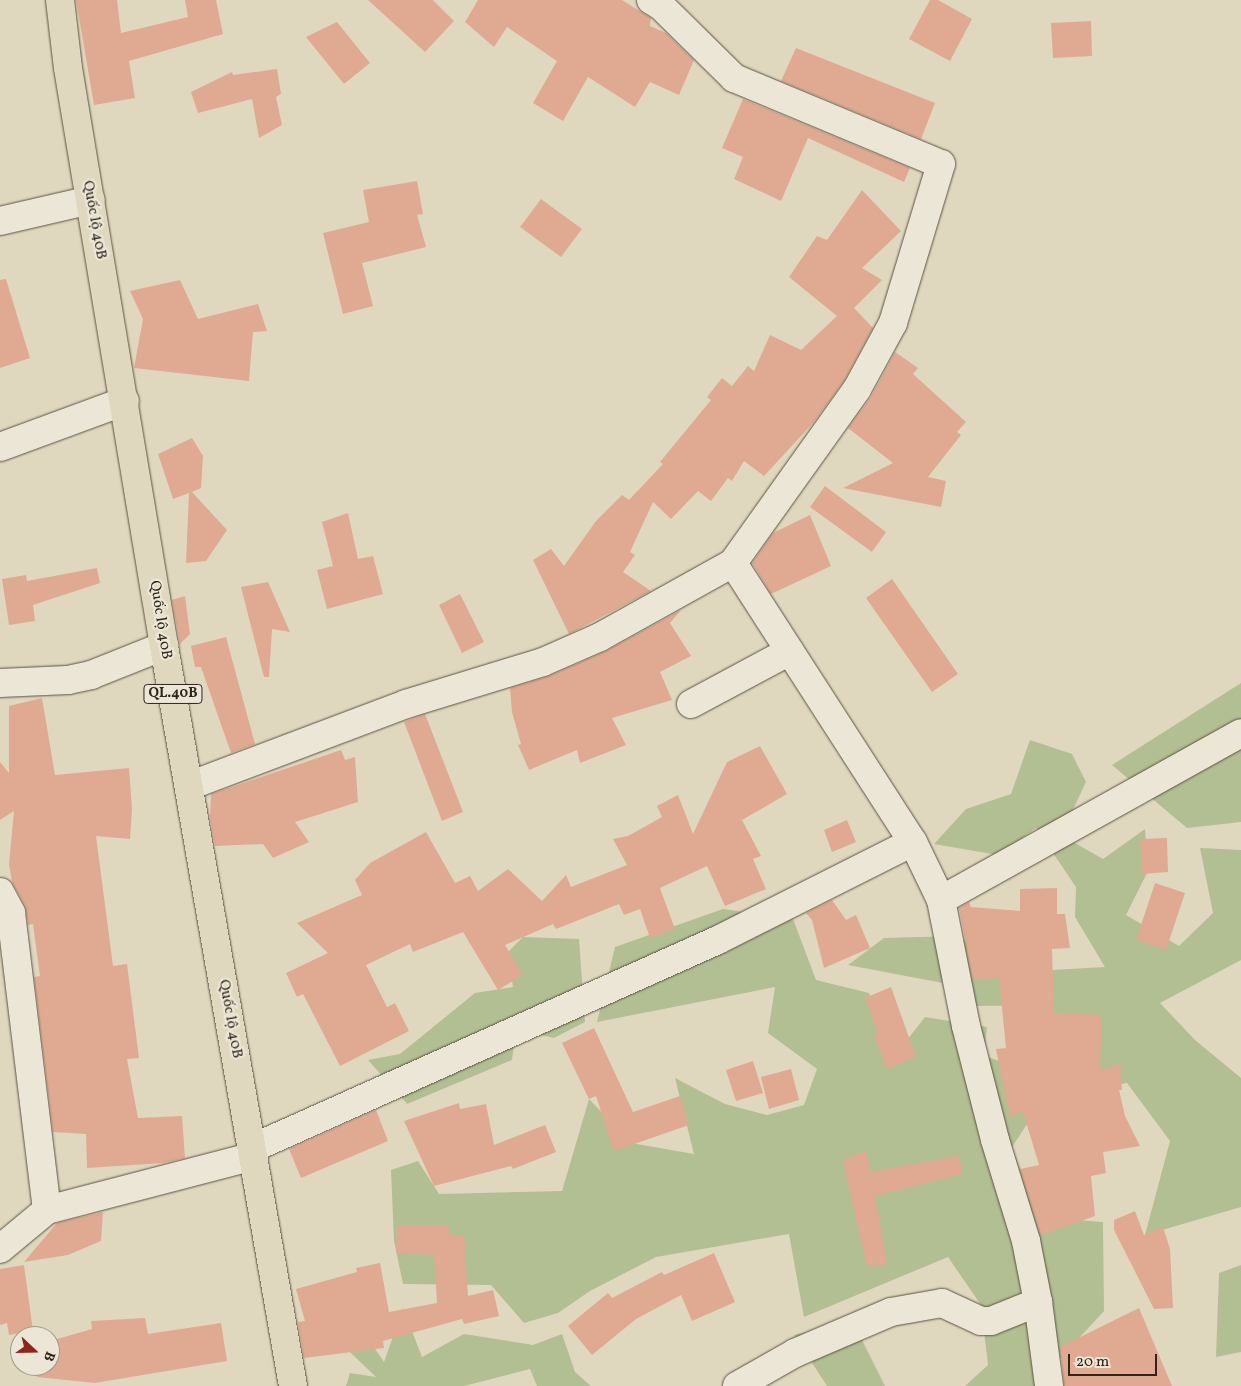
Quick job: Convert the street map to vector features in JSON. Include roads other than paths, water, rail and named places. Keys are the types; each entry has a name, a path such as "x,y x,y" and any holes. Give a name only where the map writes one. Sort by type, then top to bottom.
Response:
{"highway":[{"name":"Quốc lộ 40B","path":"60,0 164,646 293,1386"}],"street":[{"path":"189,786 406,704 543,662 600,637 733,562 857,389 892,323 941,164 734,78 661,6 651,0"},
{"path":"0,221 91,200"},
{"path":"0,447 125,401"},
{"path":"733,562 913,842 941,900 966,1026 995,1140 1026,1241 1038,1302 1049,1386"},
{"path":"0,683 68,680 91,675 164,646"},
{"path":"690,704 790,651"},
{"path":"941,900 1241,733"},
{"path":"0,1249 47,1210 253,1152 718,940 913,842"},
{"path":"0,892 11,913 47,1210"},
{"path":"737,1386 795,1353 891,1312 942,1303 981,1321 991,1321 1038,1302"}]}
